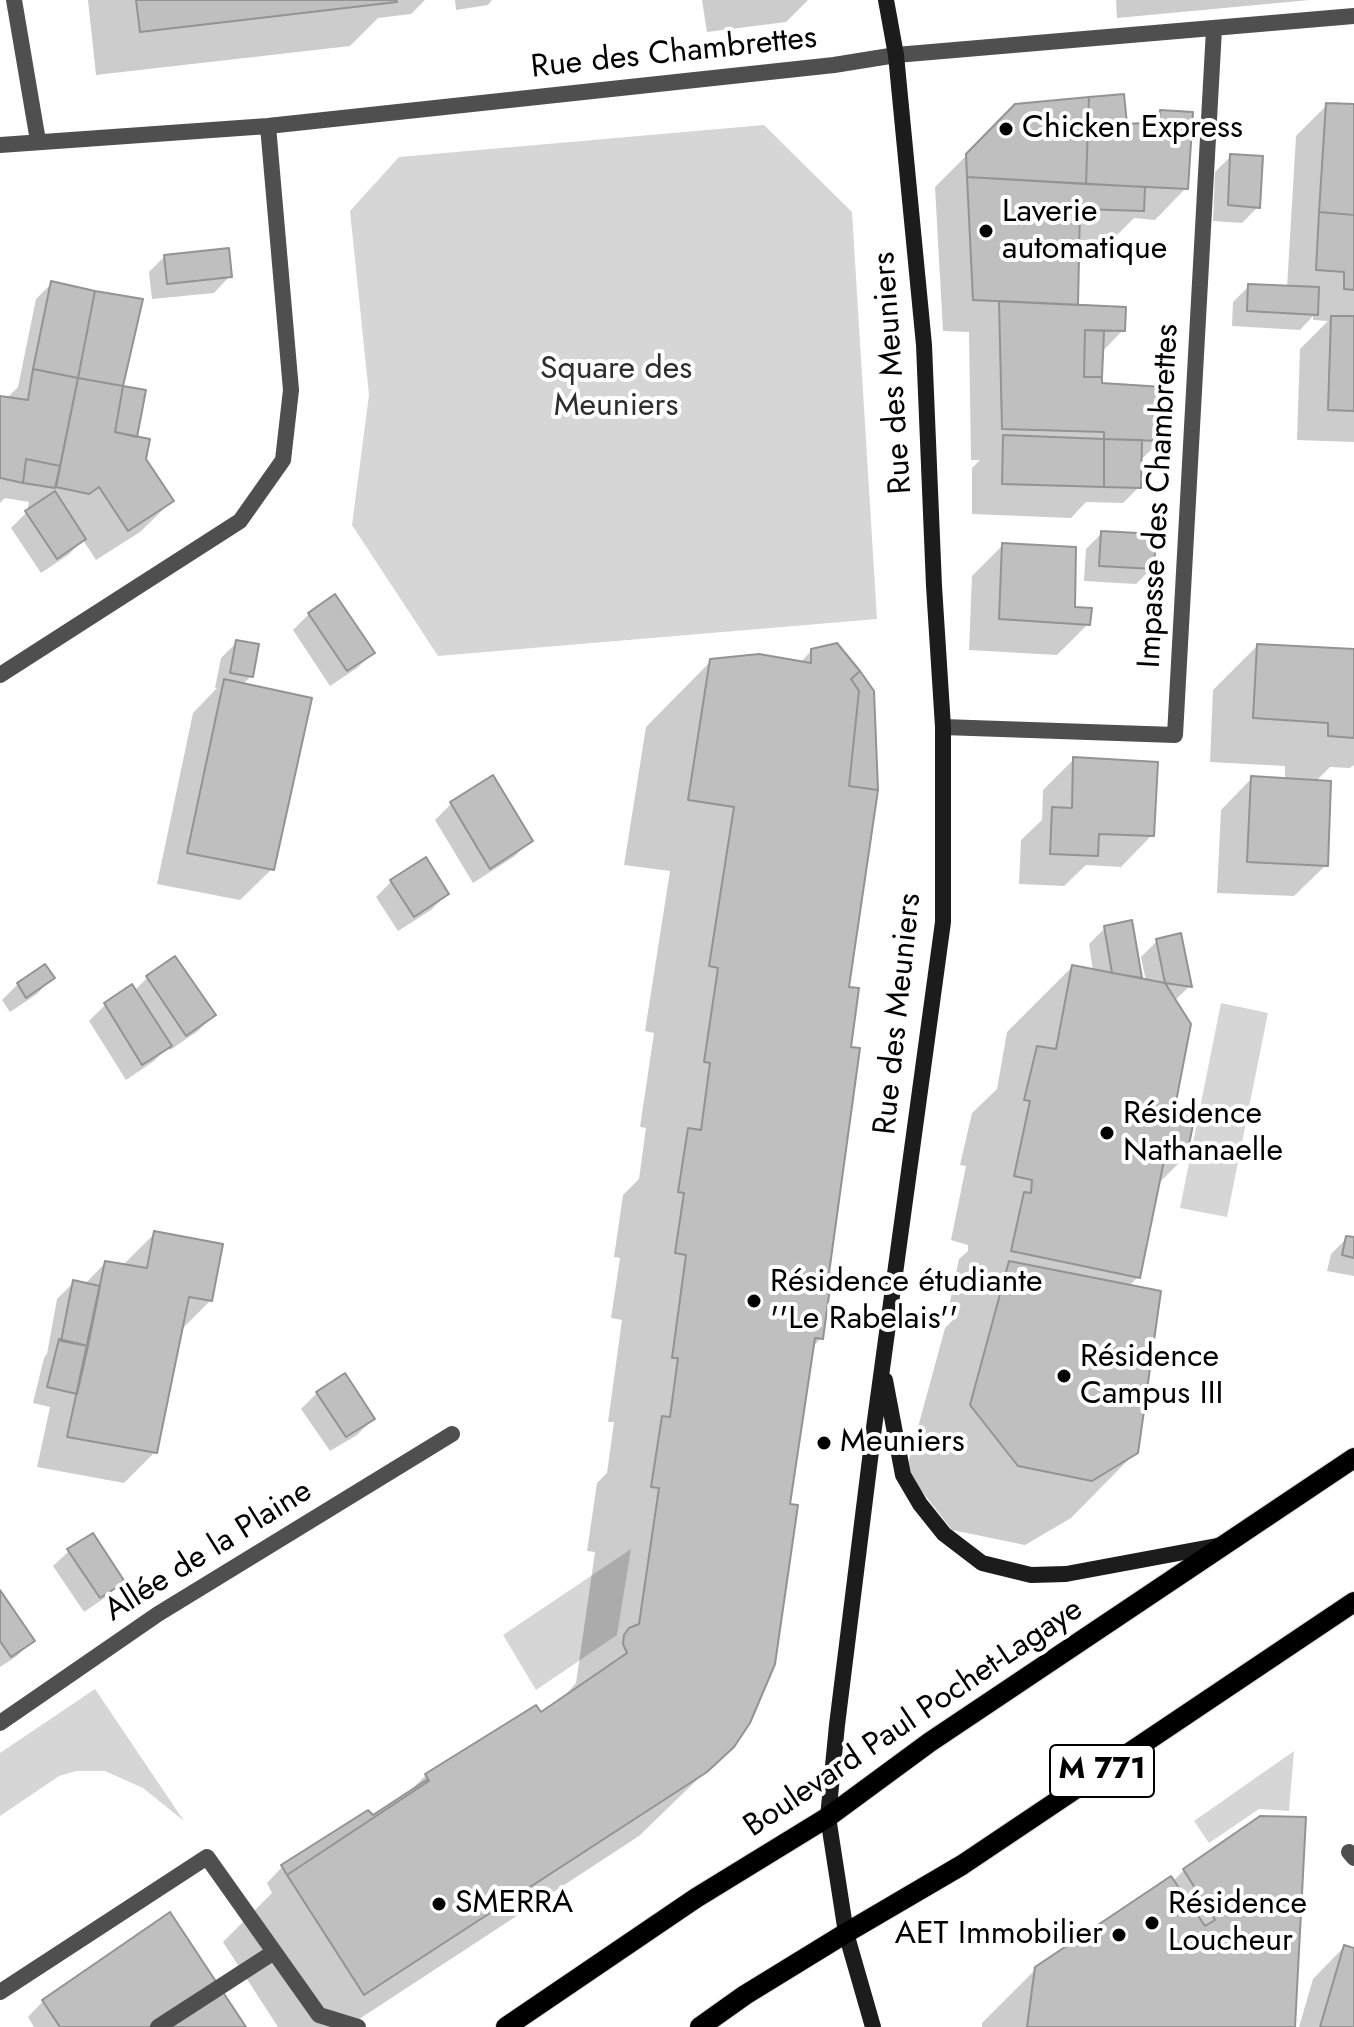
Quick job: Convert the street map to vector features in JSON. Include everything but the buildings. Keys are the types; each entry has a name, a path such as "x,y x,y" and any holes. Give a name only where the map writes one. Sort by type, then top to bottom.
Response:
{"main road":[{"name":"Rue des Meuniers","path":"873,2027 846,1933 828,1817 882,1367 943,922 943,727 924,345 896,55 886,0"},
{"path":"882,1367 903,1475 920,1504 944,1534 982,1563 1031,1575 1066,1574 1229,1544"},
{"name":"Boulevard Paul Pochet-Lagaye","path":"506,2027 696,1898 828,1817 930,1742 1354,1458"},
{"name":"M 771","path":"700,2027 745,1995 962,1865 1354,1602"}],"street":[{"path":"14,0 38,141"},
{"name":"Rue des Chambrettes","path":"0,145 268,126 896,55 1354,16"},
{"name":"Impasse des Chambrettes","path":"943,727 1175,735 1214,29"},
{"path":"0,675 240,521 283,460 291,390 268,126"},
{"name":"Allée de la Plaine","path":"0,1723 158,1614 452,1434"},
{"path":"0,1992 207,1857 319,2015 358,2027"},
{"path":"158,2027 274,1952"}],"green space":[{"name":"Square des Meuniers","path":"764,125 852,212 877,619 438,656 352,525 369,395 350,211 399,157"},
{"path":"1221,1003 1268,1013 1227,1217 1180,1208"},
{"path":"631,1549 617,1635 536,1690 503,1635"},
{"path":"95,1689 184,1821 143,1788 105,1771 76,1771 59,1776 0,1816 0,1753"},
{"path":"1294,1751 1289,1811 1259,1809 1209,1843 1194,1821"}],"place":[{"name":"Chicken Express","path":"1006,129"},
{"name":"Laverie automatique","path":"986,231"},
{"name":"Résidence Nathanaelle","path":"1107,1133"},
{"name":"Résidence étudiante ''Le Rabelais''","path":"754,1301"},
{"name":"Résidence Campus III","path":"1064,1376"},
{"name":"Meuniers","path":"824,1443"},
{"name":"SMERRA","path":"439,1904"},
{"name":"Résidence Loucheur","path":"1152,1923"},
{"name":"AET Immobilier","path":"1119,1935"}]}
